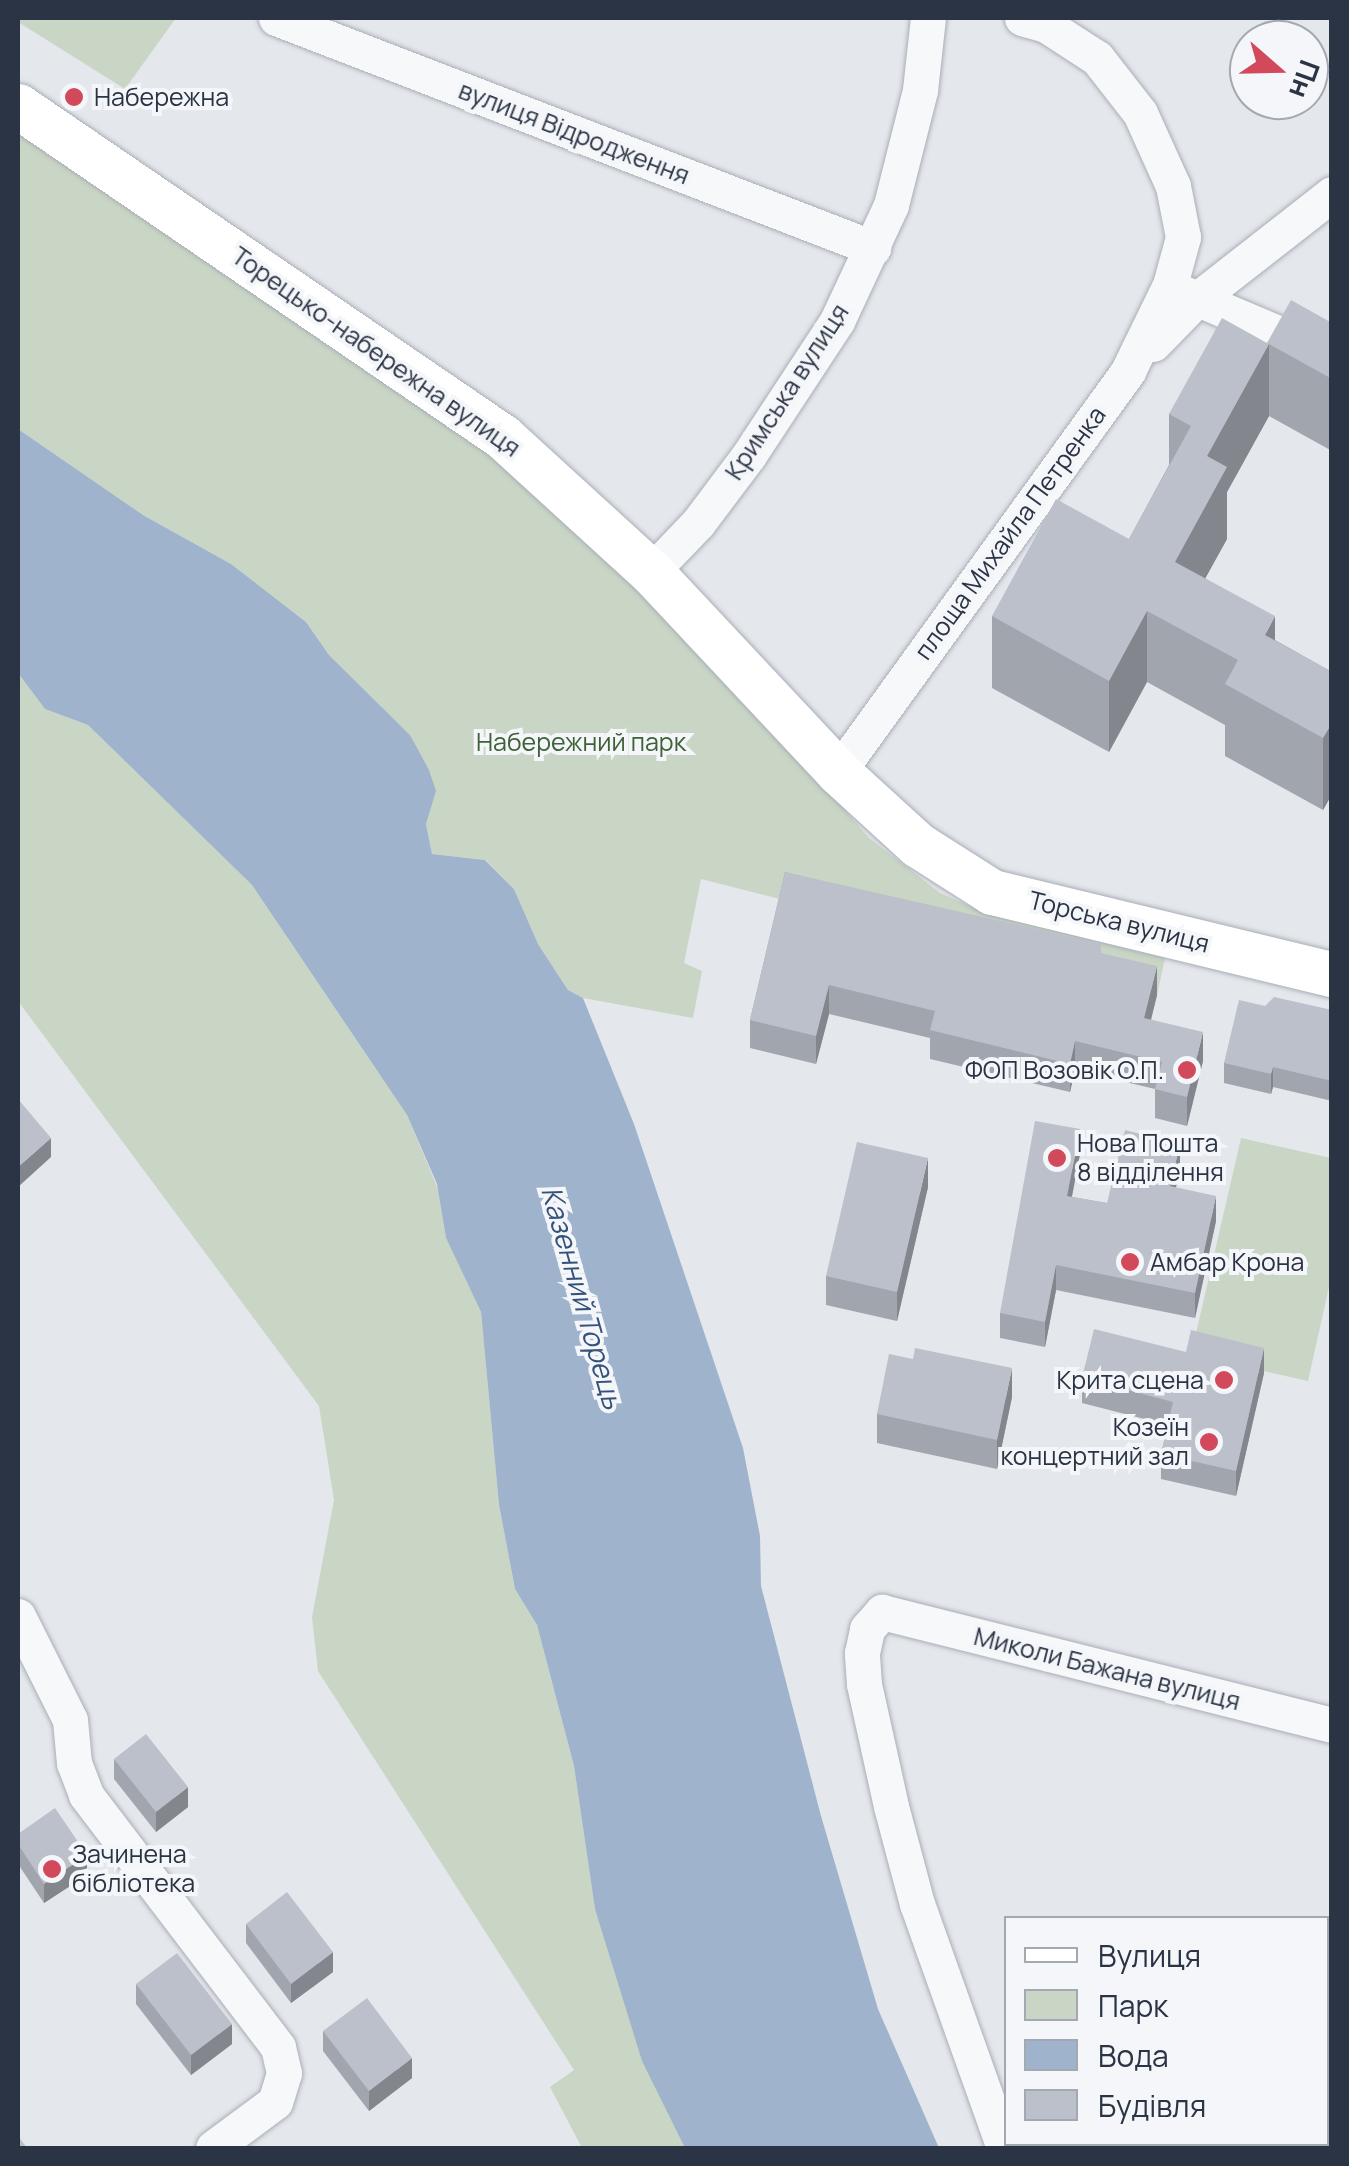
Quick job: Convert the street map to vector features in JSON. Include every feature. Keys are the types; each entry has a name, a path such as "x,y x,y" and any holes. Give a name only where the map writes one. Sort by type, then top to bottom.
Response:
{"main road":[{"name":"Торецько-набережна вулиця","path":"18,106 503,437 651,572 838,772 918,846"},
{"name":"Торська вулиця","path":"918,846 992,892 1332,974"}],"street":[{"name":"вулиця Відродження","path":"276,18 873,248"},
{"name":"Кримська вулиця","path":"651,572 698,522 750,455 837,321 873,248 909,142 928,18"},
{"path":"1022,18 1046,25 1097,58 1152,132 1172,186 1182,237 1182,293"},
{"path":"1182,293 1332,194"},
{"path":"1182,293 1332,356"},
{"name":"площа Михайла Петренка","path":"838,772 1182,293"},
{"name":"Миколи Бажана вулиця","path":"1004,2148 917,1904 891,1806 864,1684 862,1653 867,1629 882,1612 1332,1725"},
{"path":"18,1616 70,1720 78,1782 278,2048 284,2073 274,2102 213,2148"}],"green space":[{"path":"18,18 176,18 125,89 18,22"},
{"name":"Набережний парк","path":"18,123 497,449 753,704 869,838 940,893 988,914 1165,958 1157,995 701,879 684,963 702,971 693,1018 583,998 568,990 538,944 514,889 486,860 432,854 426,824 430,808 410,735 329,655 306,622 231,564 143,515 18,429"},
{"path":"18,673 45,709 88,725 252,885 407,1115 438,1189 446,1238 481,1312 499,1505 515,1589 537,1625 574,1766 595,1909 685,2148 582,2148 550,2087 574,2070 318,1671 312,1617 334,1500 319,1406 18,1001"},
{"path":"1241,1138 1331,1158 1331,1278 1308,1381 1191,1355"}],"water":[{"name":"Казенний Торець","path":"18,429 143,515 231,564 306,622 329,655 410,735 436,791 426,824 432,854 485,860 514,889 538,944 568,990 583,998 634,1124 743,1448 760,1536 761,1586 821,1816 878,2009 939,2148 685,2148 642,2061 595,1909 574,1766 537,1625 515,1589 499,1505 481,1312 446,1238 437,1184 407,1115 252,885 88,725 45,709 18,673"}],"building":[{"path":"1291,300 1332,323 1332,379 1269,344 1207,456 1227,467 1175,562 1275,616 1265,635 1332,672 1332,723 1323,738 1225,684 1238,660 1147,611 1109,681 992,616 1056,499 1129,539 1191,426 1169,414 1222,318 1267,343"},
{"path":"785,872 1101,944 1101,953 1157,966 1144,1018 1203,1032 1187,1097 1155,1089 1162,1062 1075,1041 1070,1064 930,1030 935,1011 829,985 816,1036 750,1020"},
{"path":"1274,997 1332,1010 1332,1081 1273,1067 1271,1074 1224,1063 1239,1000 1265,1006"},
{"path":"18,1099 51,1138 18,1167"},
{"path":"1035,1121 1080,1129 1067,1196 1107,1203 1125,1130 1180,1144 1170,1186 1216,1196 1195,1293 1056,1265 1045,1322 1000,1313"},
{"path":"857,1142 928,1158 897,1292 826,1276"},
{"path":"1094,1329 1186,1352 1191,1330 1264,1348 1236,1471 1161,1454 1173,1402 1082,1378"},
{"path":"915,1348 1012,1368 997,1440 877,1414 889,1354 913,1359"},
{"path":"146,1734 188,1787 156,1812 114,1759"},
{"path":"55,1808 87,1855 44,1884 18,1844 18,1834"},
{"path":"287,1892 333,1952 291,1984 246,1924"},
{"path":"177,1953 232,2024 191,2055 136,1984"},
{"path":"367,1998 412,2058 369,2091 323,2031"}],"place":[{"name":"Набережна","path":"74,97"},
{"name":"ФОП Возовік О.П.","path":"1187,1070"},
{"name":"Нова Пошта 8 відділення","path":"1057,1158"},
{"name":"Амбар Крона","path":"1130,1262"},
{"name":"Крита сцена","path":"1224,1380"},
{"name":"Козеїн концертний зал","path":"1209,1442"},
{"name":"Зачинена бібліотека","path":"52,1869"}]}
